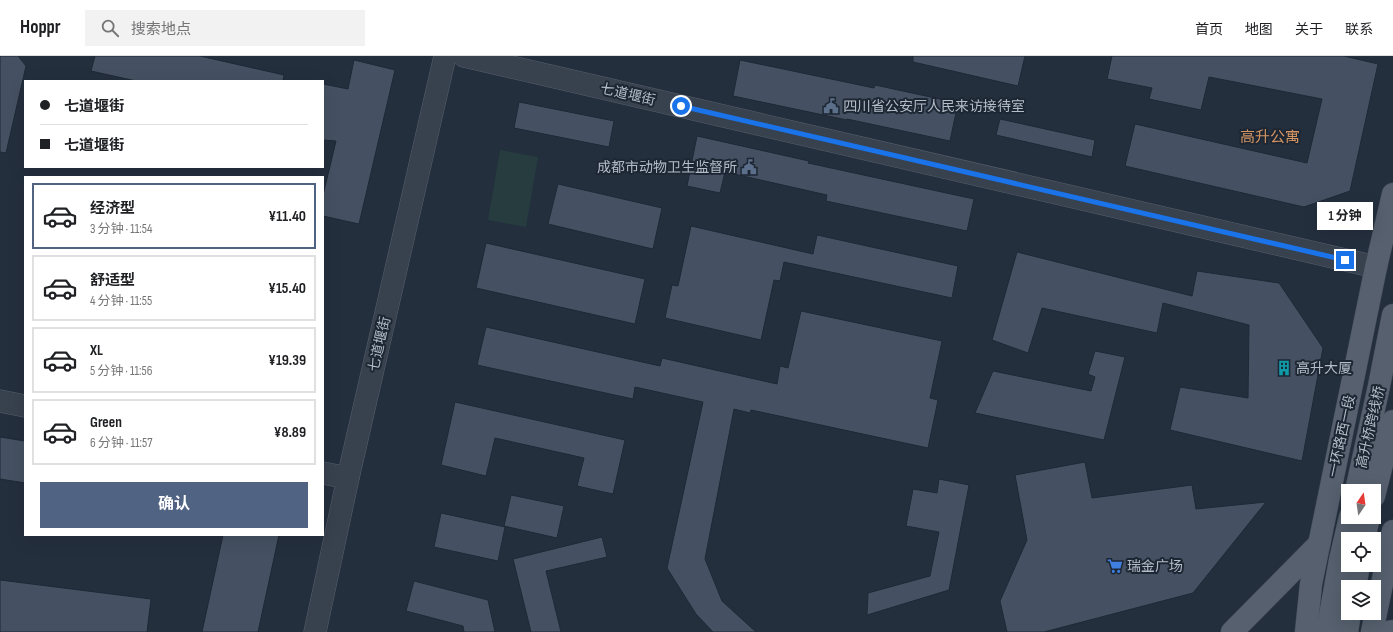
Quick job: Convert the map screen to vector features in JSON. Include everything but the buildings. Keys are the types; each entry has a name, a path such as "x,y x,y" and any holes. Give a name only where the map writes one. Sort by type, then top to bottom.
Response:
{"main road":[{"name":"一环路西一段","path":"1306,632 1311,584 1376,267 1393,194"},
{"name":"高升桥跨线桥","path":"1358,484 1393,315"},
{"name":"高升桥跨线桥","path":"1377,484 1393,421"},
{"path":"1327,632 1340,560 1348,524"},
{"path":"1372,632 1393,531"},
{"path":"1232,632 1319,544"},
{"path":"1386,562 1393,587"},
{"path":"1347,632 1349,620"},
{"path":"1387,632 1393,631"}],"street":[{"name":"七道堰街","path":"315,632 348,478 445,56"},
{"name":"七道堰街","path":"464,56 1376,267"},
{"path":"0,401 24,406"},
{"path":"324,472 348,478"}],"green space":[{"path":"500,150 538,157 526,227 488,220"}],"place":[{"name":"四川省公安厅人民来访接待室","path":"831,106"},
{"name":"成都市动物卫生监督所","path":"749,167"},
{"name":"高升大厦","path":"1284,368"},
{"name":"瑞金广场","path":"1115,566"}],"district":[{"name":"高升公寓","path":"1270,137"}],"route":[{"path":"681,106 1345,260"}]}
